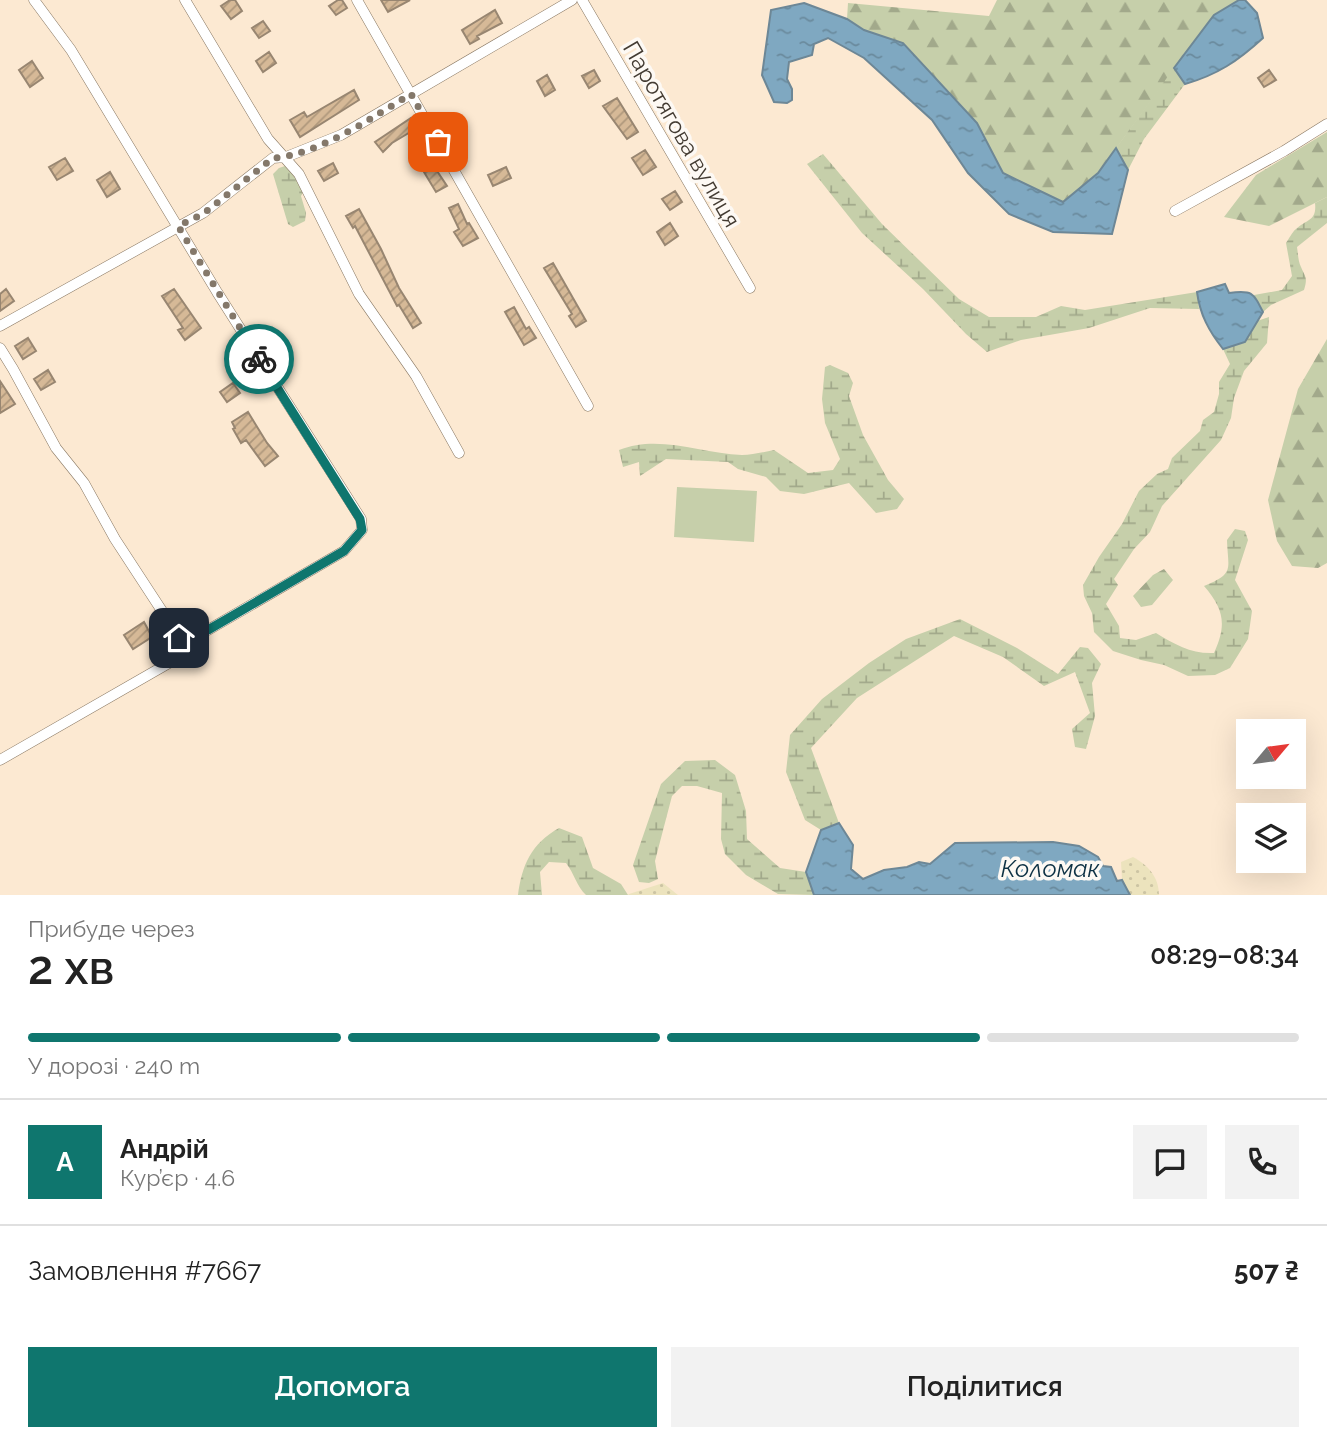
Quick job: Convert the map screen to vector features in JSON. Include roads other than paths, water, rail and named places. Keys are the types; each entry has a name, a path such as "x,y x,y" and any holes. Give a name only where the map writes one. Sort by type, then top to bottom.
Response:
{"street":[{"path":"0,348 56,449 85,483 115,539 179,638 190,638 208,630 333,558 349,546 362,530 360,519 217,292 71,50 34,0"},
{"path":"185,0 268,139 299,174 359,295 416,376 459,453"},
{"path":"357,0 588,406"},
{"path":"0,326 203,214 273,158 286,157 341,135 572,0"},
{"name":"Паротягова вулиця","path":"582,0 750,288"},
{"path":"1175,211 1327,124"},
{"path":"0,761 183,655"}],"water":[{"path":"1239,0 1245,0 1257,13 1263,38 1227,66 1185,84 1174,68 1214,15"},
{"path":"804,3 847,19 864,30 903,43 977,123 1003,173 1063,202 1098,173 1116,148 1128,170 1112,234 1053,232 1009,214 968,173 932,120 864,58 828,38 814,44 812,55 789,62 787,79 792,89 792,100 787,103 774,102 762,75 771,10"},
{"path":"1225,284 1229,293 1251,294 1263,312 1245,342 1223,349 1206,322 1197,292"},
{"name":"Коломак","path":"839,823 853,845 851,869 863,879 884,870 907,867 919,862 930,864 955,843 1053,842 1079,846 1098,857 1103,866 1111,867 1117,881 1122,880 1130,895 814,895 806,872 821,830"}]}
